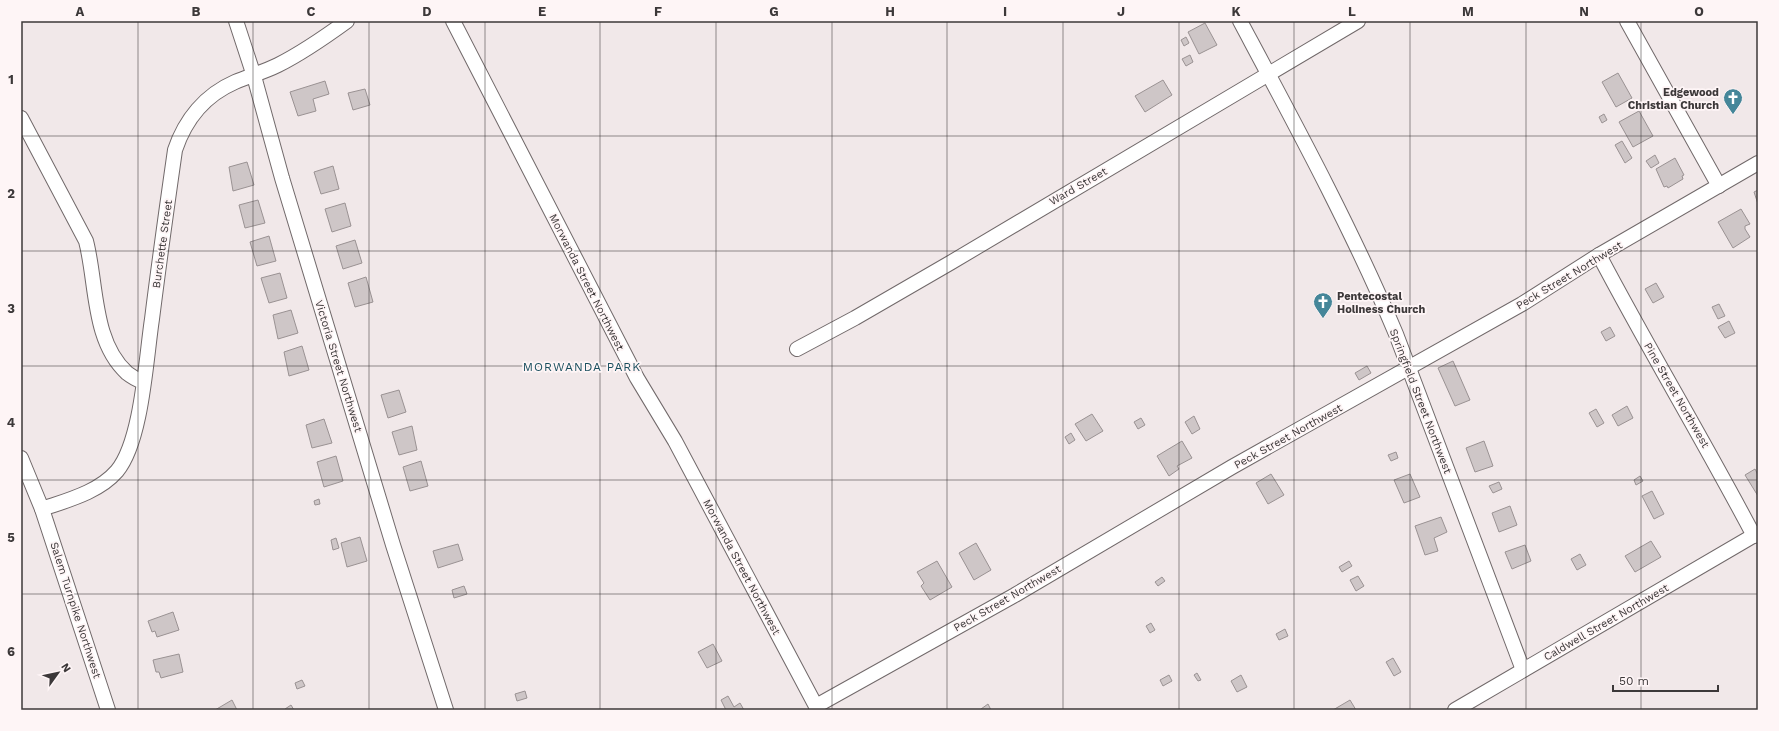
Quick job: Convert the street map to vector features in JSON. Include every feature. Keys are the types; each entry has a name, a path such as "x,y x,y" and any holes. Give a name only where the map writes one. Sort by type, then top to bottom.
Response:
{"street":[{"name":"Victoria Street Northwest","path":"236,21 254,76 291,208 391,537 446,710"},
{"name":"Burchette Street","path":"42,509 86,493 105,482 116,472 130,449 135,431 143,382 174,150 180,134 188,120 203,103 213,95 235,82 254,76 278,65 310,47 347,21"},
{"name":"Morwanda Street Northwest","path":"453,21 637,378 675,441 817,708"},
{"name":"Springfield Street Northwest","path":"1240,21 1356,243 1396,334 1523,670"},
{"name":"Ward Street","path":"798,349 916,283 1358,21"},
{"path":"1627,21 1719,186"},
{"path":"21,118 86,241 97,312 115,358 128,375 143,382"},
{"name":"Peck Street Northwest","path":"817,708 1015,595 1232,467 1522,304 1599,255 1758,163"},
{"name":"Pine Street Northwest","path":"1599,255 1756,535"},
{"name":"Salem Turnpike Northwest","path":"21,458 42,509 108,710"},
{"name":"Caldwell Street Northwest","path":"1454,710 1756,535"}],"building":[{"path":"1205,23 1217,45 1199,54 1188,32"},
{"path":"1186,37 1189,43 1184,46 1181,40"},
{"path":"1190,55 1193,62 1186,66 1182,59"},
{"path":"1618,73 1632,98 1616,107 1602,82"},
{"path":"1163,80 1172,95 1145,112 1135,96"},
{"path":"325,81 329,94 313,99 316,111 298,116 290,92"},
{"path":"365,89 370,105 353,110 348,93"},
{"path":"1639,111 1653,136 1633,147 1619,122"},
{"path":"1604,114 1607,120 1602,123 1599,117"},
{"path":"1622,141 1632,158 1625,163 1615,145"},
{"path":"1655,155 1659,163 1651,168 1646,161"},
{"path":"1675,158 1684,175 1682,176 1683,179 1668,188 1667,186 1664,187 1656,169"},
{"path":"247,162 254,185 233,191 229,167"},
{"path":"333,166 339,189 321,194 314,172"},
{"path":"1758,190 1758,204 1754,192"},
{"path":"258,200 265,223 245,228 239,205"},
{"path":"345,203 351,226 332,232 325,209"},
{"path":"1741,209 1750,224 1745,226 1745,229 1750,237 1733,248 1718,222"},
{"path":"269,236 276,261 257,266 250,242"},
{"path":"355,240 362,263 343,269 336,246"},
{"path":"280,273 287,298 269,303 261,278"},
{"path":"366,277 373,302 355,307 348,283"},
{"path":"1656,283 1664,297 1653,303 1645,289"},
{"path":"1719,304 1725,316 1718,319 1712,307"},
{"path":"291,310 298,333 278,339 273,315"},
{"path":"1729,321 1735,333 1725,338 1718,327"},
{"path":"1610,327 1615,336 1606,341 1601,332"},
{"path":"302,346 309,370 289,376 284,352"},
{"path":"1453,361 1470,400 1455,406 1438,368"},
{"path":"1367,366 1371,373 1359,380 1355,373"},
{"path":"399,390 406,412 388,418 381,395"},
{"path":"1627,406 1633,418 1618,426 1612,415"},
{"path":"1596,409 1604,423 1597,427 1589,413"},
{"path":"1092,414 1103,431 1086,441 1075,424"},
{"path":"1194,416 1200,429 1192,434 1185,422"},
{"path":"1141,418 1145,425 1138,429 1134,422"},
{"path":"324,419 332,443 312,448 306,425"},
{"path":"412,426 417,450 399,455 392,432"},
{"path":"1071,433 1075,440 1069,444 1065,437"},
{"path":"1182,441 1192,458 1177,466 1179,469 1169,476 1157,456"},
{"path":"1484,441 1493,466 1475,472 1466,448"},
{"path":"1396,452 1398,458 1391,461 1388,455"},
{"path":"336,456 343,481 324,487 317,462"},
{"path":"421,461 428,486 410,491 403,467"},
{"path":"1755,469 1758,475 1758,496 1745,475"},
{"path":"1271,474 1284,495 1268,504 1256,483"},
{"path":"1410,474 1420,497 1404,503 1394,480"},
{"path":"1640,476 1643,481 1636,485 1634,480"},
{"path":"1499,482 1502,489 1493,493 1489,486"},
{"path":"1652,491 1664,514 1654,519 1642,496"},
{"path":"319,499 320,504 315,505 314,501"},
{"path":"1510,506 1517,525 1499,532 1492,513"},
{"path":"1441,517 1447,532 1434,538 1438,551 1425,555 1415,526"},
{"path":"360,537 367,561 347,567 341,543"},
{"path":"336,538 339,548 333,550 331,540"},
{"path":"1651,541 1661,557 1635,572 1625,556"},
{"path":"976,543 991,570 974,580 959,553"},
{"path":"458,544 463,560 438,568 433,551"},
{"path":"1525,545 1531,561 1512,569 1505,552"},
{"path":"1580,554 1586,565 1577,570 1571,559"},
{"path":"937,561 952,587 930,600 921,586 924,583 917,572"},
{"path":"1349,561 1352,566 1342,572 1339,567"},
{"path":"1358,576 1364,586 1356,591 1350,580"},
{"path":"1162,577 1165,581 1158,586 1155,582"},
{"path":"464,586 467,594 454,598 452,590"},
{"path":"173,612 179,630 157,637 155,631 152,632 148,621"},
{"path":"1151,623 1155,630 1150,633 1146,626"},
{"path":"1285,629 1288,636 1279,640 1276,634"},
{"path":"713,644 722,661 707,668 698,652"},
{"path":"179,654 183,672 161,678 159,672 156,672 153,660"},
{"path":"1393,658 1401,672 1394,676 1386,662"},
{"path":"1197,673 1201,680 1198,681 1194,675"},
{"path":"1169,675 1172,681 1163,686 1160,680"},
{"path":"1241,675 1247,687 1237,692 1231,681"},
{"path":"302,680 305,686 297,689 295,683"},
{"path":"525,691 527,698 517,701 515,694"},
{"path":"728,696 734,707 740,703 744,710 726,710 721,700"},
{"path":"232,700 237,710 215,710"},
{"path":"1350,700 1356,710 1333,710"},
{"path":"988,704 991,710 981,709"},
{"path":"291,705 294,710 285,709"}],"place":[{"name":"Edgewood Christian Church","path":"1733,115"},
{"name":"Pentecostal Holiness Church","path":"1323,319"}],"district":[{"name":"MORWANDA PARK","path":"582,367"}]}
